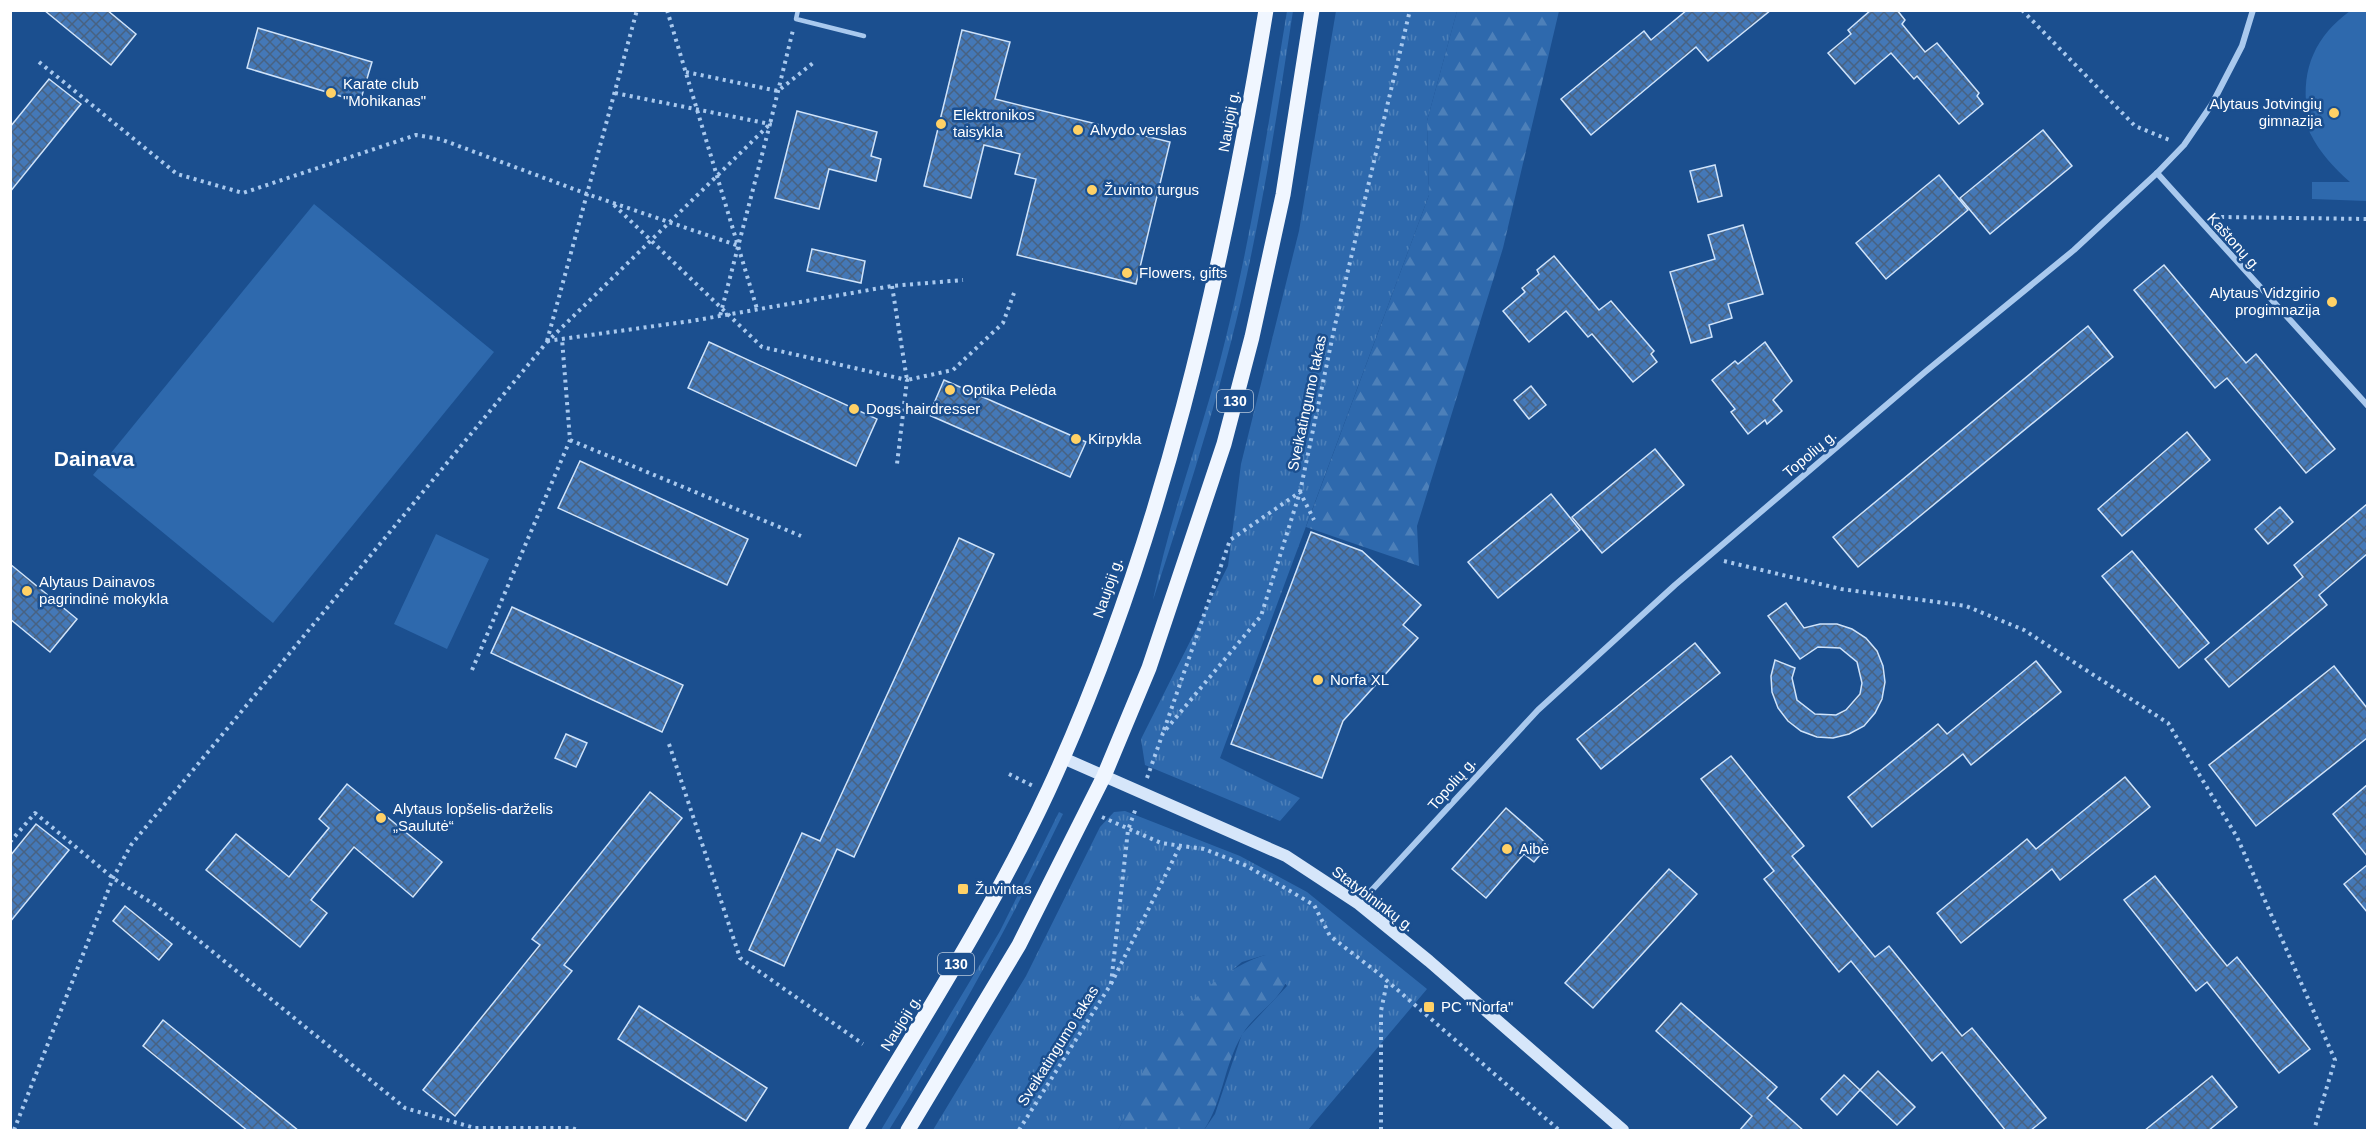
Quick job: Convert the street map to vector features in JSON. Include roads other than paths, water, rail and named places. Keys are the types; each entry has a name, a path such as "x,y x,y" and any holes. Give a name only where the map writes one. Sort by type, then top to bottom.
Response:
{"main road":[{"name":"Naujoji g.","path":"856,1131 940,994 1047,792 1063,758 1108,641 1179,431 1235,190 1266,10"},
{"name":"130","path":"908,1131 1019,945 1104,776 1149,668 1224,444 1252,337 1283,195 1312,10"}],"street":[{"name":"Topolių g.","path":"1359,904 1514,733 1709,556 1925,372 2074,250 2157,173 2184,145 2227,77 2242,46 2253,10"},
{"name":"Kaštonų g.","path":"2157,173 2367,406"},
{"name":"Statybininkų g.","path":"1063,758 1286,856 1359,904 1429,961 1623,1131"}],"lane":[{"path":"798,10 796,19 864,36"}],"place":[{"name":"Karate club \"Mohikanas\"","path":"331,93"},
{"name":"Alytaus Jotvingių gimnazija","path":"2334,113"},
{"name":"Elektronikos taisykla","path":"941,124"},
{"name":"Alvydo verslas","path":"1078,130"},
{"name":"Žuvinto turgus","path":"1092,190"},
{"name":"Flowers, gifts","path":"1127,273"},
{"name":"Alytaus Vidzgirio progimnazija","path":"2332,302"},
{"name":"Optika Pelėda","path":"950,390"},
{"name":"Dogs hairdresser","path":"854,409"},
{"name":"Kirpykla","path":"1076,439"},
{"name":"Alytaus Dainavos pagrindinė mokykla","path":"27,591"},
{"name":"Norfa XL","path":"1318,680"},
{"name":"Alytaus lopšelis-darželis „Saulutė“","path":"381,818"},
{"name":"Aibė","path":"1507,849"},
{"name":"Žuvintas","path":"963,889"},
{"name":"PC \"Norfa\"","path":"1429,1007"}],"district":[{"name":"Dainava","path":"94,459"}]}
